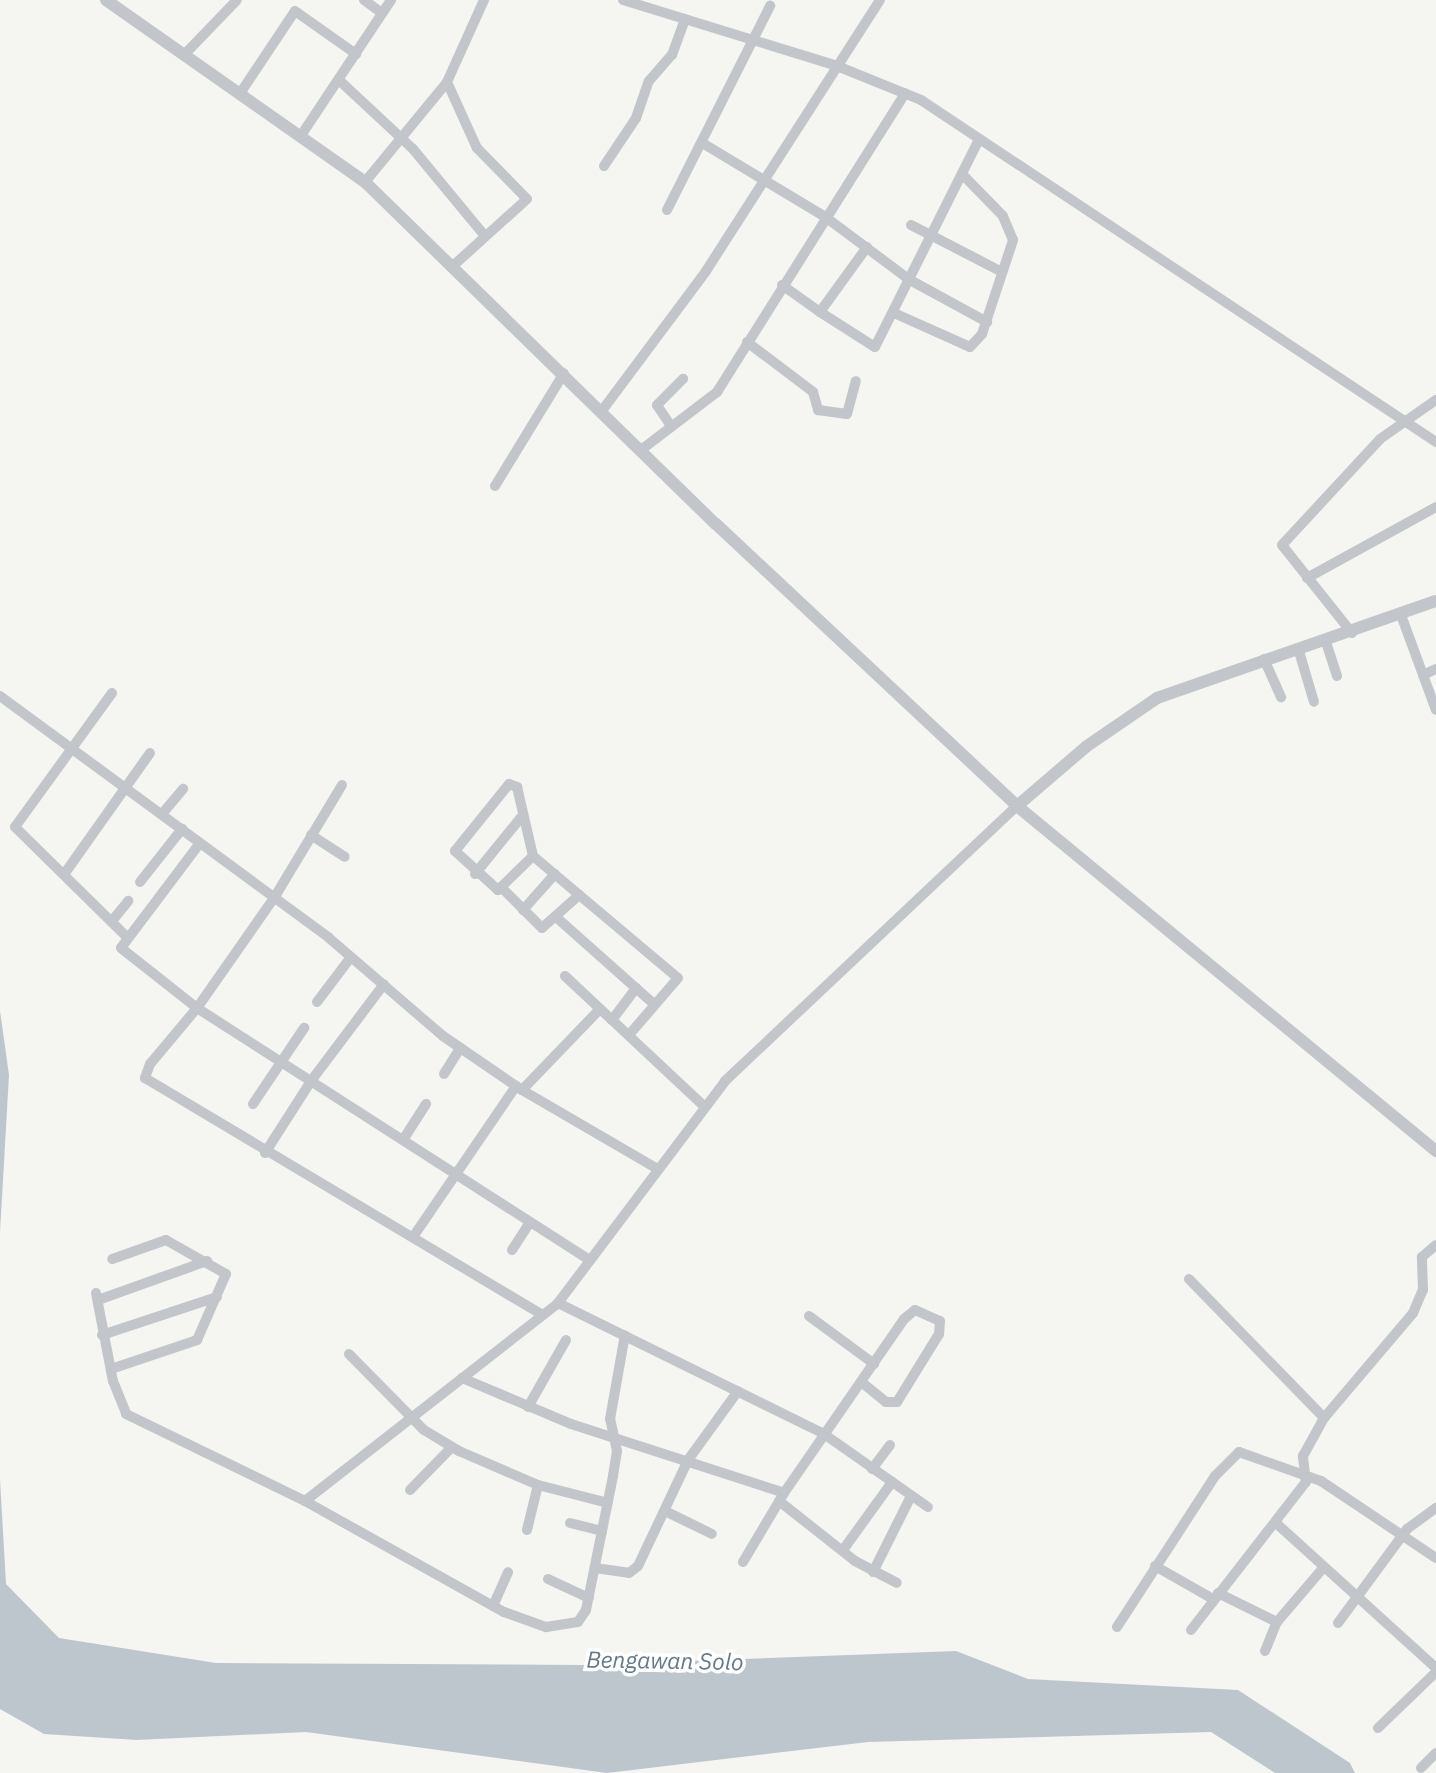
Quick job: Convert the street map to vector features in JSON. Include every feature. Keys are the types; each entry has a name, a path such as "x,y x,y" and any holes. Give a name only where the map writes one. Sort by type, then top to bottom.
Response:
{"street":[{"path":"106,0 302,134 365,181 455,264 641,450 1017,806 1436,1151"},
{"path":"184,55 237,0"},
{"path":"363,0 382,13"},
{"path":"302,134 340,81 391,0"},
{"path":"365,181 399,136 447,82 484,0"},
{"path":"623,0 752,43 837,66 905,93 979,139 1436,442"},
{"path":"601,411 706,271 880,0"},
{"path":"667,210 704,145 770,6"},
{"path":"241,92 295,11 356,54"},
{"path":"604,166 636,118 649,81 672,55 685,19"},
{"path":"340,81 399,136 485,236"},
{"path":"447,82 477,148 527,200 455,264"},
{"path":"641,450 717,393 824,216 905,93"},
{"path":"782,285 875,347 979,139"},
{"path":"704,145 824,216 910,280 987,322"},
{"path":"894,313 970,347 987,322 1000,271 1013,246 1010,228 962,174"},
{"path":"911,225 1000,271"},
{"path":"820,312 867,247"},
{"path":"747,342 813,392 818,410 847,414 856,381"},
{"path":"495,485 564,373"},
{"path":"671,426 657,405 683,379"},
{"path":"1352,633 1283,551 1284,539 1402,421 1436,400"},
{"path":"1307,578 1436,507"},
{"path":"305,1501 558,1303 704,1106 813,995 1017,806 1094,740 1157,698 1264,659 1352,633 1436,601"},
{"path":"1401,615 1436,710"},
{"path":"1325,639 1337,676"},
{"path":"1298,648 1314,702"},
{"path":"1264,659 1281,697"},
{"path":"1423,675 1436,669"},
{"path":"112,693 15,825 126,936"},
{"path":"0,696 274,898 351,957 460,1048 519,1088 658,1169"},
{"path":"65,873 150,753"},
{"path":"579,895 542,929 503,889 492,889 475,874 455,851 509,784 517,788 533,856 678,978 629,1035"},
{"path":"342,785 274,898 197,1008 150,1064 145,1078 265,1153 414,1237 542,1315"},
{"path":"162,814 183,789"},
{"path":"475,874 523,815"},
{"path":"141,882 182,830"},
{"path":"311,835 345,857"},
{"path":"200,843 126,936 121,948 197,1008 590,1260"},
{"path":"503,889 533,856"},
{"path":"523,910 555,874"},
{"path":"112,921 128,901"},
{"path":"556,917 655,1005"},
{"path":"317,1002 351,957"},
{"path":"565,976 704,1106"},
{"path":"265,1153 311,1081 384,984"},
{"path":"612,1020 636,988"},
{"path":"414,1237 519,1088 600,1009"},
{"path":"253,1104 304,1028"},
{"path":"444,1074 460,1048"},
{"path":"403,1140 426,1104"},
{"path":"513,1250 530,1222"},
{"path":"112,1375 197,1339 226,1274 166,1240 113,1259"},
{"path":"1191,1630 1276,1523 1308,1474 1303,1456 1324,1418 1413,1314 1423,1290 1422,1257 1436,1245"},
{"path":"207,1261 97,1296 102,1335 112,1375 131,1417 305,1501 493,1606 531,1624 554,1627 578,1622 589,1598 608,1503 614,1439 610,1419 625,1335"},
{"path":"1189,1279 1324,1418"},
{"path":"102,1335 217,1297"},
{"path":"558,1303 824,1434 928,1507"},
{"path":"743,1562 781,1497 824,1434 861,1382 913,1310 940,1321 939,1334 897,1402 886,1402 861,1382"},
{"path":"809,1316 874,1364"},
{"path":"528,1407 566,1339"},
{"path":"349,1354 411,1416 452,1447 538,1485 608,1503"},
{"path":"462,1378 528,1407 614,1439 688,1460 781,1497 843,1550 873,1572 897,1583"},
{"path":"595,1568 633,1571 688,1460 738,1391"},
{"path":"872,1469 890,1445"},
{"path":"410,1490 452,1447"},
{"path":"1117,1628 1155,1566 1235,1454 1308,1474 1436,1558"},
{"path":"843,1550 892,1482"},
{"path":"527,1530 538,1485"},
{"path":"873,1572 911,1496"},
{"path":"1338,1623 1401,1537 1436,1508"},
{"path":"665,1511 712,1534"},
{"path":"570,1523 603,1531"},
{"path":"1276,1523 1436,1670 1378,1728"},
{"path":"1155,1566 1277,1622"},
{"path":"1265,1651 1277,1622 1324,1567"},
{"path":"493,1606 508,1572"},
{"path":"548,1579 589,1598"},
{"path":"1422,1768 1436,1753"}],"shaded area":[{"path":"0,1011 9,1075 0,1232"},
{"path":"0,1479 6,1584 59,1638 216,1663 582,1665 956,1651 1028,1679 1238,1690 1350,1763 1355,1773 1275,1773 1211,1732 868,1742 607,1773 306,1732 137,1740 44,1734 0,1709"}],"water label":[{"name":"Bengawan Solo","path":"665,1660"}]}
